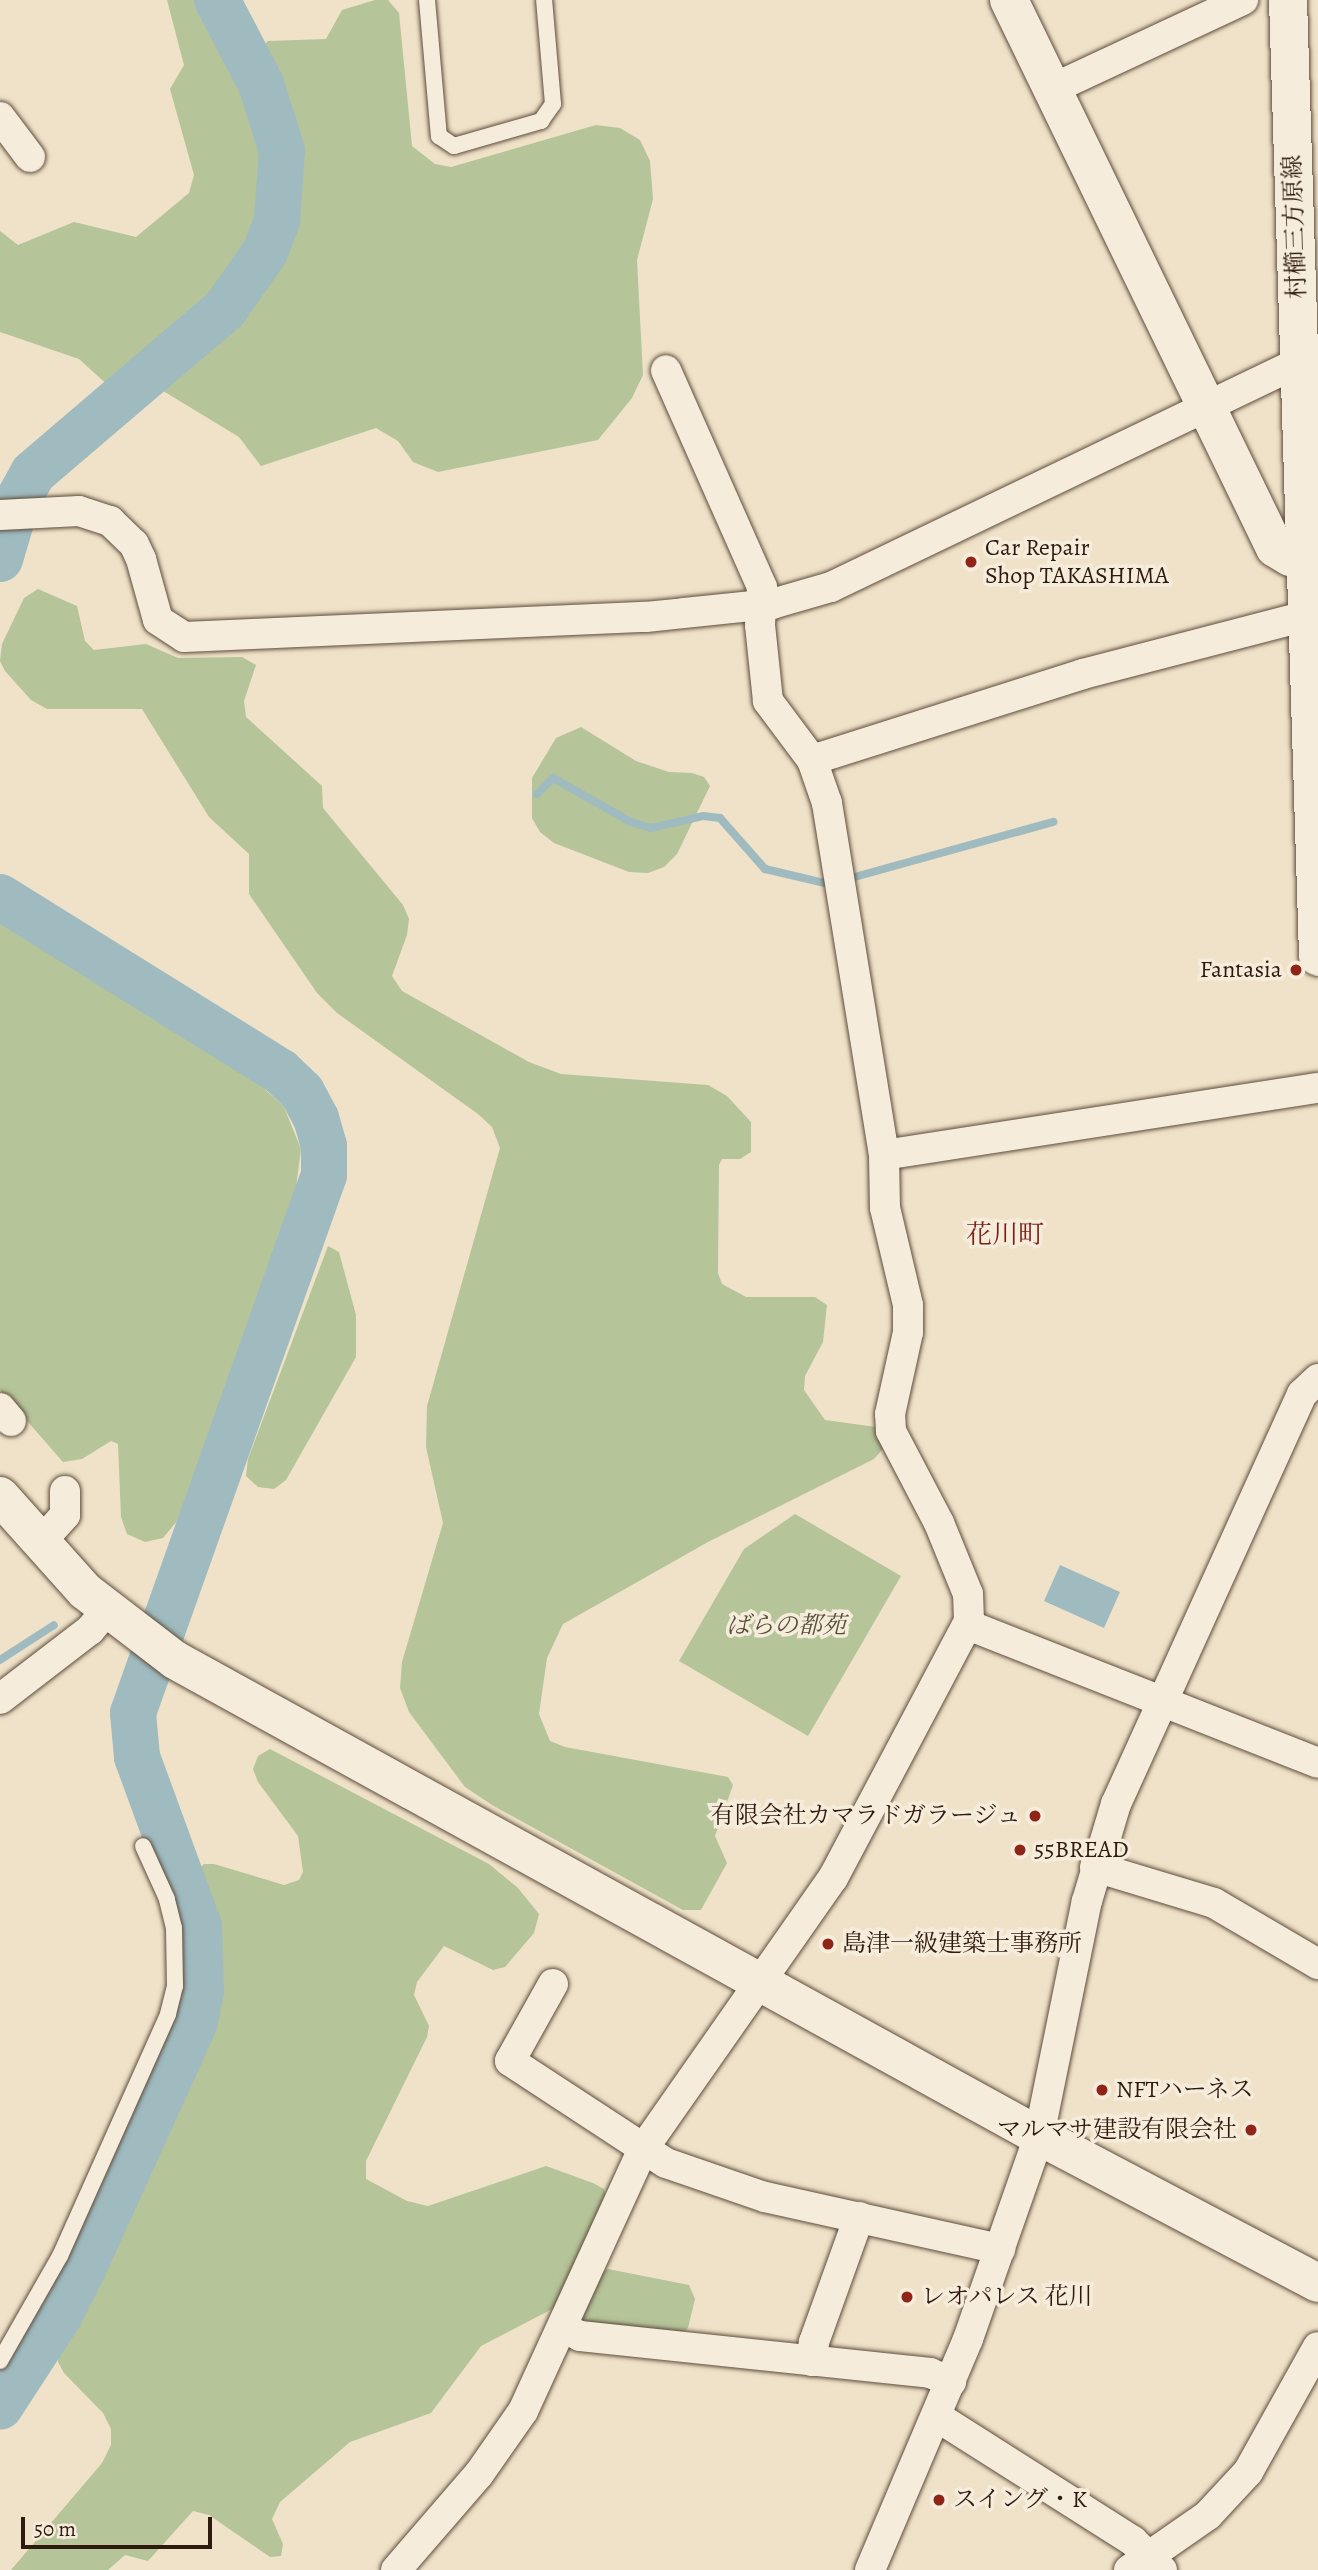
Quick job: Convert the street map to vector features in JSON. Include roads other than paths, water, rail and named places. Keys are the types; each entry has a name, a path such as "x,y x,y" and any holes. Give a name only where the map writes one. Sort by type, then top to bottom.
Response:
{"street":[{"path":"1009,0 1204,408 1275,548 1290,557 1305,556"},
{"path":"1052,89 1243,0"},
{"name":"村櫛三方原線","path":"1288,0 1309,358 1305,556 1313,614 1318,957"},
{"path":"0,117 30,157"},
{"path":"9,514 79,511 117,526 141,559 158,620 184,637 646,617 761,606 831,587 1309,358"},
{"path":"396,2570 502,2443 563,2328 643,2149 832,1878 932,1684 968,1625 968,1594 939,1523 891,1432 890,1414 908,1332 908,1305 885,1208 884,1154 827,803 812,760 768,701 762,587 666,370"},
{"path":"812,760 1083,674 1313,614"},
{"path":"884,1154 1318,1088"},
{"path":"870,2570 951,2382 1039,2136 1096,1867 1129,1772 1302,1394 1318,1379"},
{"path":"39,1544 65,1515 65,1491"},
{"path":"0,1496 39,1544 121,1621 175,1660 1039,2136 1318,2283"},
{"path":"0,1699 90,1630 121,1621"},
{"path":"968,1625 1318,1763"},
{"path":"1096,1867 1213,1903 1318,1964"},
{"path":"554,1984 510,2061 666,2163 765,2197 1000,2249"},
{"path":"812,2361 814,2342 859,2217"},
{"path":"563,2328 580,2336 930,2373 951,2382"},
{"path":"936,2416 1133,2540 1147,2566 1208,2515 1248,2473 1318,2347"}],"lane":[{"path":"427,0 439,136 454,146 541,121 553,104 544,0"},
{"path":"0,2361 60,2256 168,2014 177,1956 174,1927 157,1872 143,1846"}],"water":[{"path":"1060,1565 1120,1592 1104,1628 1044,1601"}],"waterway":[{"path":"0,559 17,502 33,473 225,309 265,252 277,220 282,151 261,84 217,0"},
{"path":"537,794 553,778 631,822 651,828 703,816 720,818 765,869 829,884"},
{"path":"851,878 1053,822"},
{"path":"0,897 281,1072 302,1092 316,1118 324,1146 324,1175 133,1713 137,1757 199,1926 201,1990 195,2022 84,2267 59,2316 0,2407"},
{"path":"0,1660 54,1625"}],"place":[{"name":"Car Repair Shop TAKASHIMA","path":"971,562"},
{"name":"Fantasia","path":"1296,970"},
{"name":"有限会社カマラドガラージュ","path":"1035,1816"},
{"name":"55BREAD","path":"1020,1850"},
{"name":"島津一級建築士事務所","path":"828,1944"},
{"name":"NFTハーネス","path":"1102,2090"},
{"name":"マルマサ建設有限会社","path":"1251,2130"},
{"name":"レオパレス 花川","path":"907,2297"},
{"name":"スイング・K","path":"939,2500"}],"district":[{"name":"花川町","path":"1005,1235"}],"park label":[{"name":"ばらの都苑","path":"786,1626"}]}
